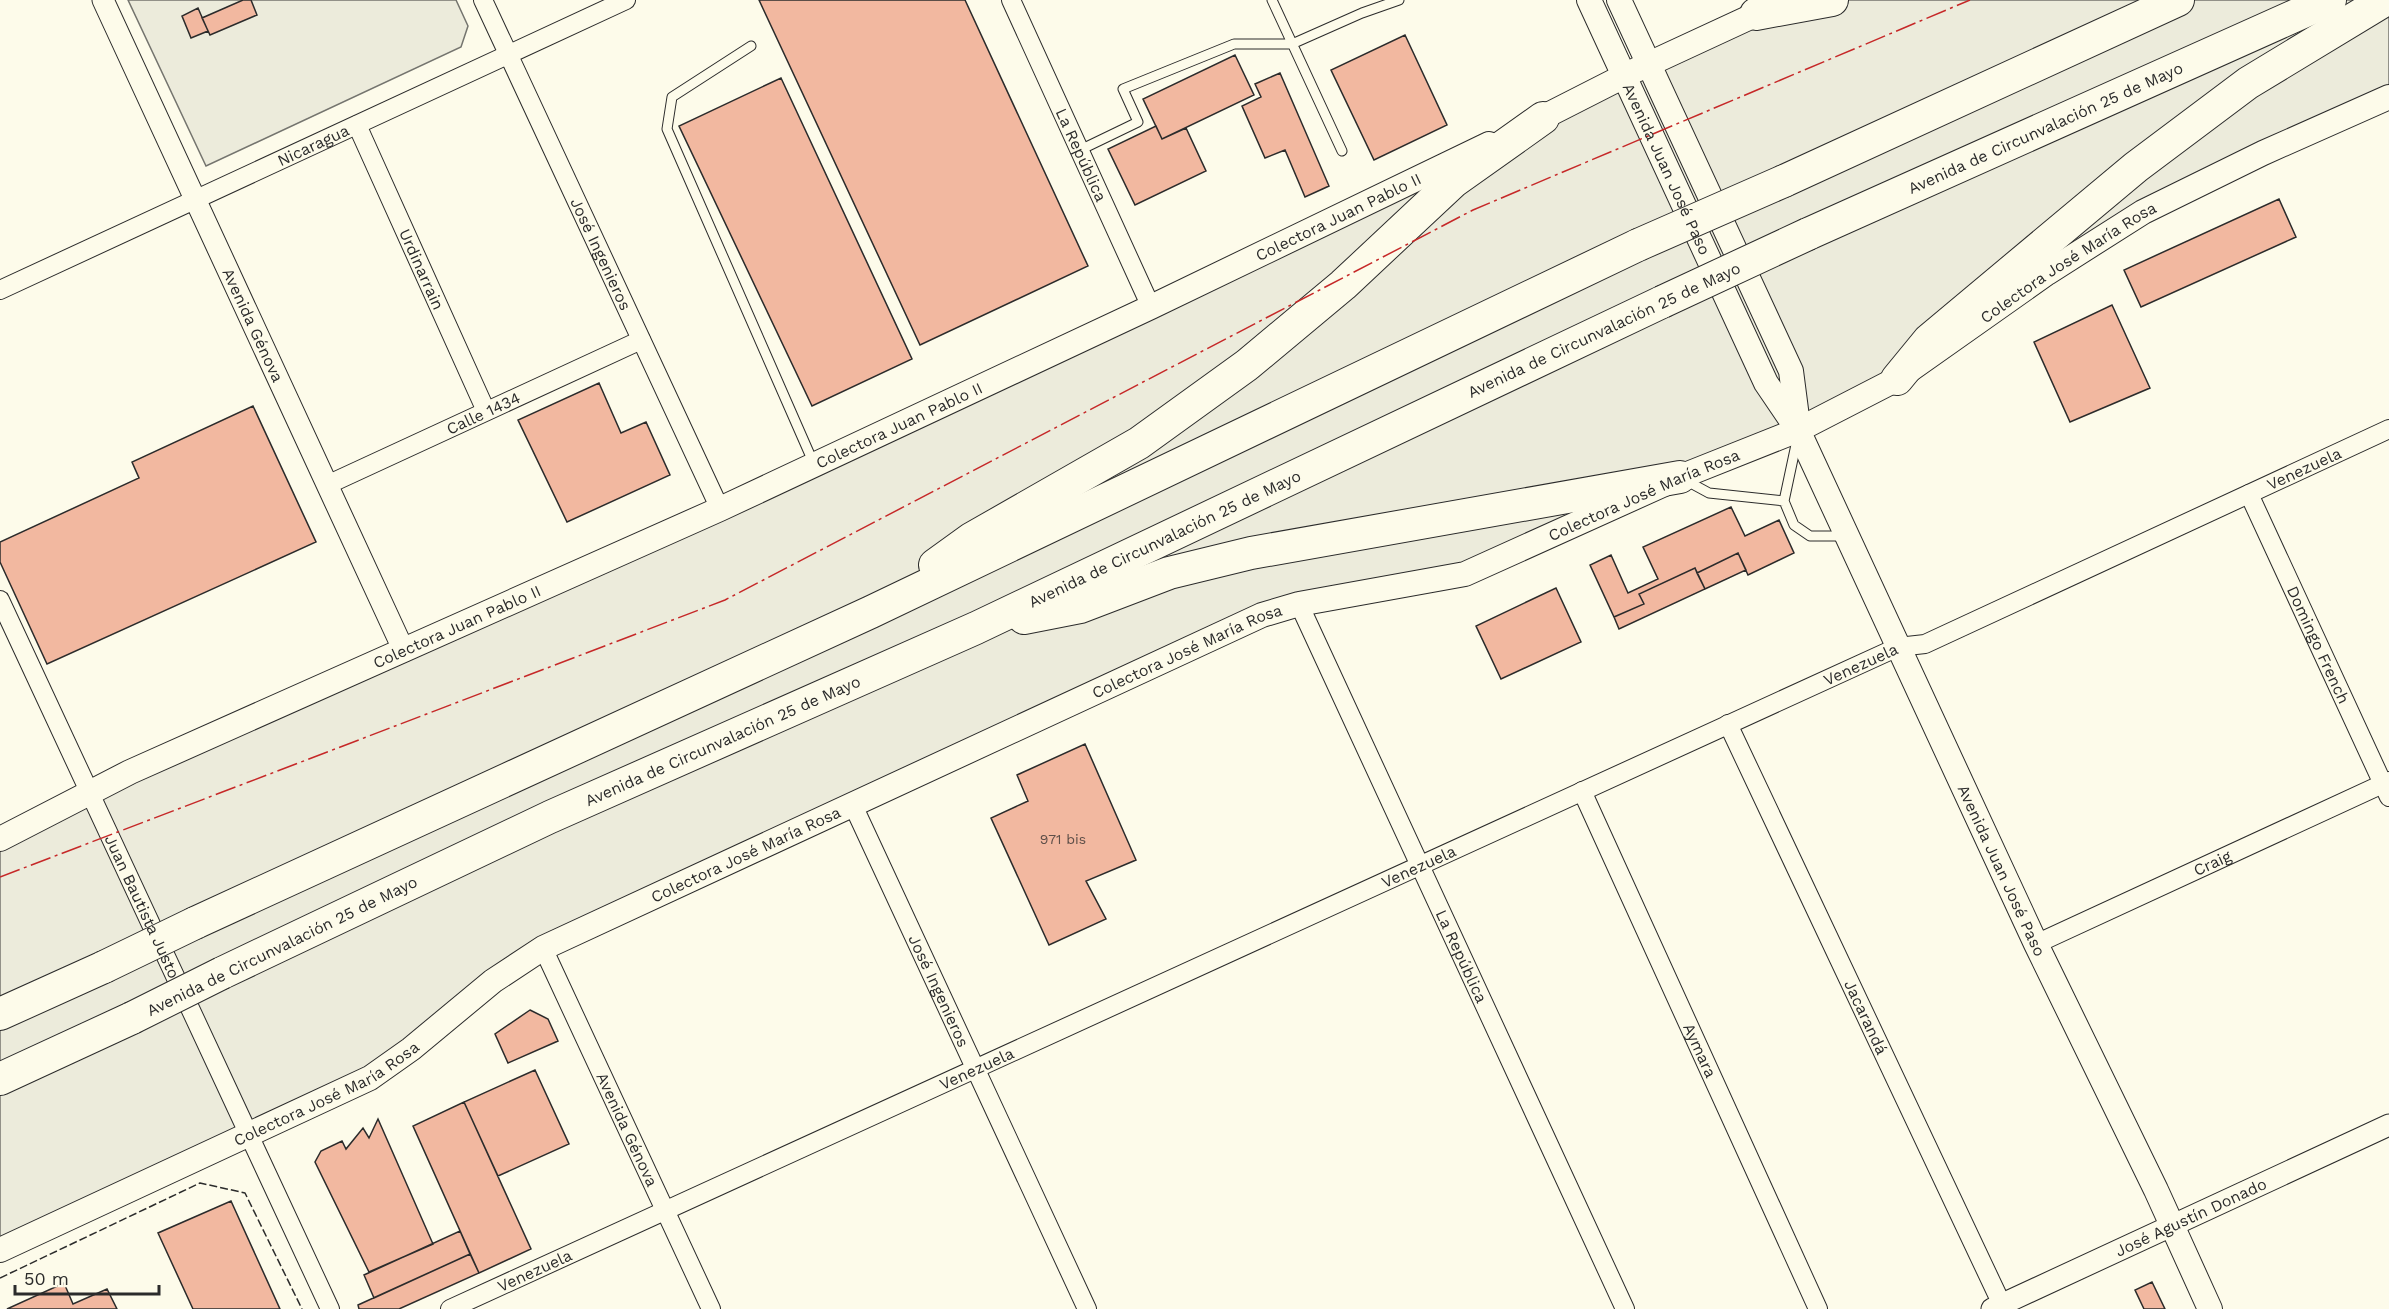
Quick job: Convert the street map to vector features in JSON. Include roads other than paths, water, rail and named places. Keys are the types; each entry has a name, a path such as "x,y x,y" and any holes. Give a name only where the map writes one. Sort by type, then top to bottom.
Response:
{"highway":[{"path":"1756,14 1832,0"},
{"path":"0,1014 871,612 1638,244 1784,181 2178,0"},
{"name":"Avenida de Circunvalación 25 de Mayo","path":"0,1079 550,817 976,628 1808,234 2330,0"},
{"path":"1897,379 1929,340 2136,167 2248,83 2385,0"},
{"path":"871,612 971,539 1139,443 1247,365 1343,285 1453,182 1543,118"},
{"path":"976,628 1080,607 1169,573 1251,553 1680,477"}],"main road":[{"name":"Avenida Juan José Paso","path":"1589,0 1766,383 1798,430 2036,944 2172,1225 2210,1309"},
{"name":"Avenida Juan José Paso","path":"1619,0 1791,371 1798,430"},
{"name":"Colectora Juan Pablo II","path":"0,839 130,772 720,509 1151,307 1543,118 1649,64 1791,0"},
{"name":"Colectora José María Rosa","path":"0,1250 248,1137 370,1078 411,1049 493,981 543,948 1262,615 1299,604 1465,574 1680,477 1798,430 1897,379 2047,273 2143,212 2263,153 2389,98"}],"street":[{"name":"Avenida Génova","path":"103,0 404,651"},
{"name":"José Ingenieros","path":"483,0 720,509"},
{"name":"Nicaragua","path":"0,290 626,0"},
{"name":"La República","path":"1011,0 1151,307"},
{"name":"Urdinarrain","path":"357,125 486,411"},
{"name":"Calle 1434","path":"327,485 641,340"},
{"name":"Venezuela","path":"450,1309 1728,724 1898,647 1925,644 2389,429"},
{"name":"Domingo French","path":"2249,494 2387,788"},
{"name":"Juan Bautista Justo","path":"0,600 330,1309"},
{"name":"La República","path":"1299,604 1625,1309"},
{"name":"Jacarandá","path":"1728,724 1999,1307"},
{"name":"Craig","path":"2036,944 2387,788"},
{"name":"Aymara","path":"1582,791 1818,1309"},
{"name":"José Ingenieros","path":"852,803 1087,1309"},
{"name":"Avenida Génova","path":"543,948 711,1309"},
{"name":"José Agustín Donado","path":"1999,1307 2389,1125"}],"lane":[{"path":"1272,0 1342,151"},
{"path":"1080,150 1138,122 1123,89 1234,44 1292,44 1362,13 1399,0"},
{"path":"751,46 672,97 668,129 814,464"},
{"path":"1798,430 1784,501 1794,525 1810,536 1847,536"},
{"path":"1680,477 1709,493 1784,501"}]}
